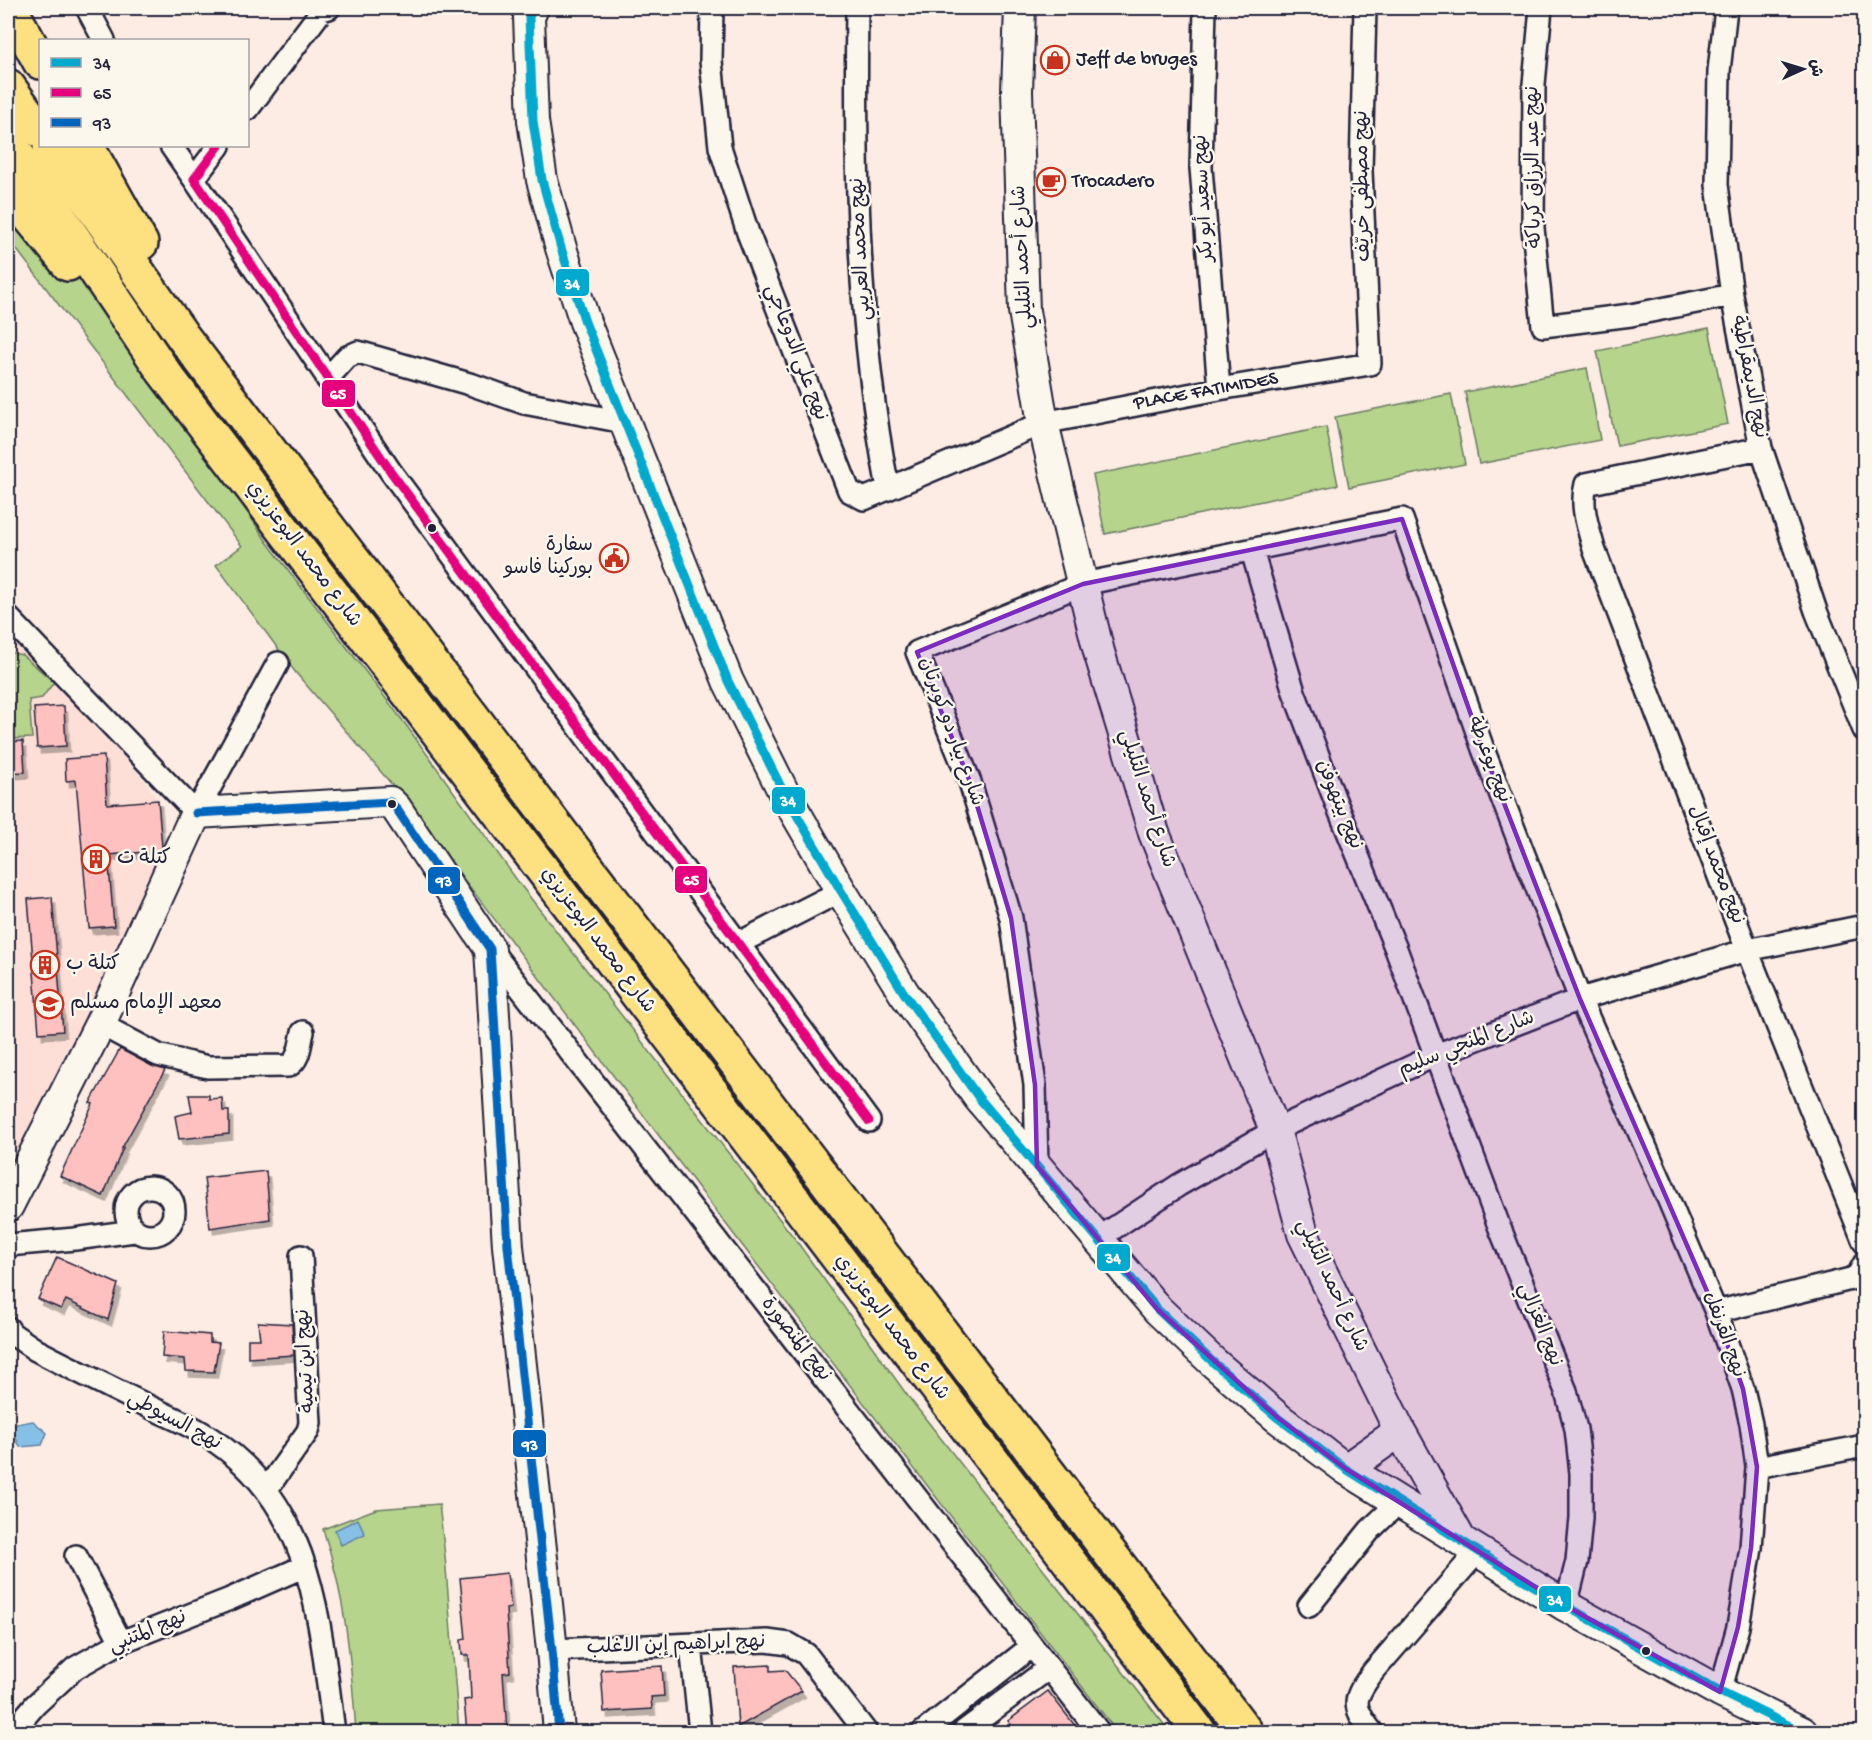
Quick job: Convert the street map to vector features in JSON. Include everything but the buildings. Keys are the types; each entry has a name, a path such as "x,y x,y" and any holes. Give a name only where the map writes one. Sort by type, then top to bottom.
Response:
{"highway":[{"path":"10,8 39,60"},
{"path":"8,86 39,130"},
{"name":"شارع محمد البوعزيزي","path":"8,141 163,371 1199,1732"},
{"name":"شارع محمد البوعزيزي","path":"51,147 191,347 1246,1732"},
{"path":"88,147 175,304 191,347"},
{"path":"8,195 23,208 120,328 163,371"}],"street":[{"path":"87,8 103,39"},
{"path":"249,108 322,10 329,8"},
{"name":"نهج علي الدوعاجي","path":"712,8 711,61 720,147 748,233 849,491 864,499 1043,423"},
{"name":"نهج محمد العريبي","path":"857,8 860,255 872,388 888,488"},
{"name":"شارع أحمد التليلي","path":"1020,8 1017,90 1024,311 1043,423 1099,652 1154,833 1275,1130 1303,1234 1400,1431 1469,1546"},
{"name":"نهج سعيد أبو بكر","path":"1205,8 1201,168 1219,389"},
{"name":"نهج مصطفى خريّف","path":"1365,8 1361,171 1370,364"},
{"name":"نهج عبد الرزاق كرباكة","path":"1542,8 1534,84 1533,228 1543,326 1631,315 1732,295"},
{"name":"نهج الديمقراطية","path":"1726,8 1719,71 1717,185 1732,295 1761,448 1816,611 1864,730"},
{"path":"530,11 533,121 542,180 585,322 728,681 784,794 841,891 904,993 979,1098 1158,1310 1214,1363 1278,1418 1346,1469 1566,1606 1720,1692 1802,1732"},
{"path":"172,147 327,379 433,529 870,1121"},
{"path":"194,180 218,147"},
{"path":"327,379 347,357 358,352 473,386 524,404 624,422"},
{"name":"PLACE FATIMIDES","path":"1043,423 1219,389 1370,364"},
{"name":"نهج محمد إقبال","path":"1761,448 1586,484 1583,496 1584,516 1594,549 1747,950 1864,1242"},
{"name":"شارع بيار دو كوبرتان","path":"1036,1166 1035,1085 1011,918 970,782 917,652 1083,584 1402,519"},
{"name":"نهج يوغرطة","path":"1402,519 1483,749 1581,999"},
{"name":"نهج بيتهوفن","path":"1252,551 1294,692 1436,1055"},
{"path":"8,617 196,813 390,802 490,949 508,1246 552,1650 558,1732"},
{"path":"8,1206 100,1024 196,813 278,663"},
{"path":"739,943 841,891"},
{"name":"شارع المنجي سليم","path":"1099,1238 1179,1185 1275,1130 1436,1055 1581,999 1747,950 1864,926"},
{"name":"نهج المنصورة","path":"490,949 1099,1732"},
{"name":"نهج القرنفل","path":"1581,999 1716,1312 1743,1389 1751,1424 1757,1467 1751,1548 1738,1627 1720,1692"},
{"path":"100,1024 158,1055 208,1067 294,1064 303,1032"},
{"name":"نهج الغزالي","path":"1436,1055 1499,1226 1566,1391 1576,1429 1581,1473 1581,1518 1576,1561 1566,1606"},
{"path":"8,1245 134,1231"},
{"name":"نهج ابن تيمية","path":"267,1489 308,1431 310,1423 301,1256"},
{"path":"1716,1312 1851,1279 1858,1275 1864,1266"},
{"name":"نهج السيوطي","path":"8,1328 11,1333 36,1350 206,1435 235,1455 267,1489 286,1521 305,1566 316,1603 334,1732"},
{"path":"1346,1469 1400,1431"},
{"path":"1757,1467 1864,1446"},
{"path":"1309,1606 1370,1530 1399,1502"},
{"path":"1372,1732 1360,1717 1356,1703 1360,1689 1469,1546"},
{"path":"76,1556 122,1642"},
{"name":"نهج المتنبي","path":"12,1732 35,1705 75,1668 122,1642 305,1566"},
{"name":"نهج ابراهيم إبن الاغلب","path":"552,1650 767,1641 789,1644 806,1654 866,1732"},
{"path":"691,1645 700,1732"},
{"path":"923,1732 1032,1646"},
{"path":"963,1732 1049,1668"}],"highlighted area":[{"path":"1402,519 1483,749 1580,999 1716,1312 1743,1389 1757,1467 1751,1548 1738,1627 1720,1692 1566,1606 1346,1469 1278,1418 1158,1310 1037,1166 1035,1085 1011,918 970,782 917,652 1083,584"}],"shaded area":[{"name":"معهد الإمام مسلم","path":"8,641 27,645 97,713 158,800 162,851 18,1157 8,1167"}],"green space":[{"path":"8,158 39,197 267,542 406,725 519,883 795,1239 907,1395 1170,1732 1117,1732 742,1245 394,787 296,673 216,565 242,546 8,238"},
{"path":"1709,328 1728,424 1617,446 1597,351"},
{"path":"1587,368 1600,440 1479,464 1465,392"},
{"path":"1451,394 1465,464 1349,487 1335,417"},
{"path":"1326,427 1338,485 1105,534 1093,475"},
{"path":"8,652 22,655 54,682 42,698 29,700 32,738 8,739"},
{"path":"439,1504 459,1732 356,1732 342,1605 323,1529 376,1509"}],"water":[{"path":"33,1421 47,1433 42,1445 20,1447 10,1425"},
{"path":"358,1519 365,1534 341,1545 335,1530"}],"transit line":[{"name":"34","path":"533,8 529,17 533,121 542,180 561,248 585,322 728,681 784,793 841,891 904,993 979,1098 1158,1310 1214,1363 1278,1418 1346,1469 1566,1606 1720,1692 1802,1732"},
{"name":"65","path":"218,147 194,179 391,472 869,1121"},
{"name":"93","path":"196,813 390,802 490,949 508,1246 559,1732"}],"place":[{"name":"Jeff de bruges","path":"1055,60"},
{"name":"Trocadero","path":"1051,182"},
{"name":"سفارة بوركينا فاسو","path":"614,558"},
{"name":"كتلة ت","path":"96,859"},
{"name":"كتلة ب","path":"45,965"},
{"name":"معهد الإمام مسلم","path":"49,1004"}]}
